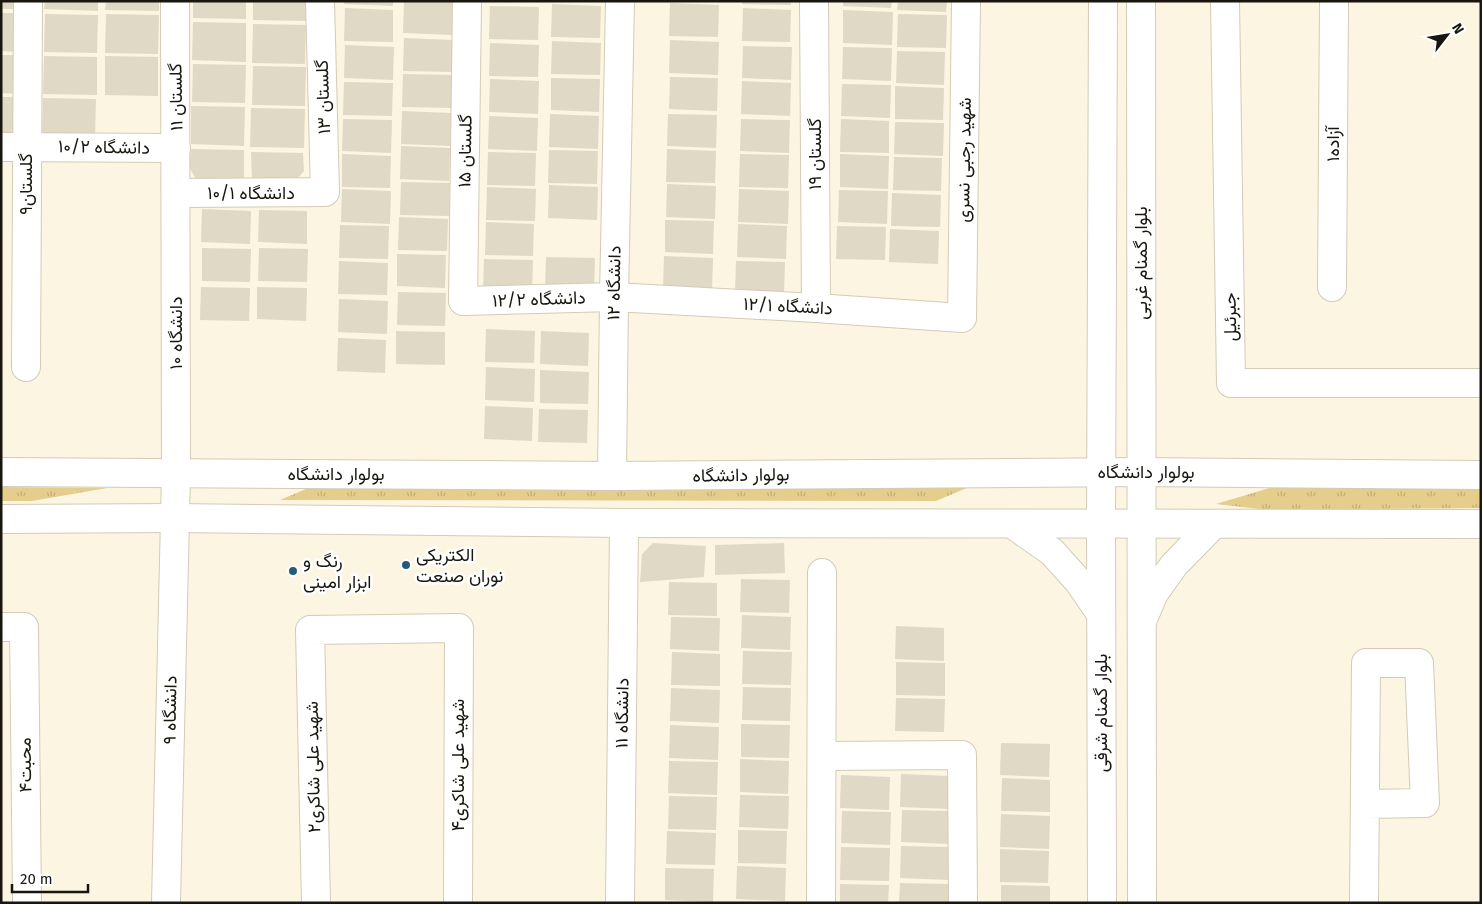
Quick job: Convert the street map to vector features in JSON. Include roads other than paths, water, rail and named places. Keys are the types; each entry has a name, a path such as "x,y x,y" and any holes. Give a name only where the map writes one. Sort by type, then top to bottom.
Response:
{"street":[{"name":"گلستان۹","path":"26,366 14,147 28,1"},
{"name":"گلستان ۱۱","path":"175,1 176,193"},
{"name":"گلستان ۱۳","path":"320,1 326,192"},
{"name":"گلستان ۱۵","path":"463,301 467,1"},
{"name":"دانشگاه ۱۲","path":"612,476 620,1"},
{"name":"گلستان ۱۹","path":"814,1 816,308"},
{"name":"شهید رجبی نسری","path":"962,318 966,1"},
{"path":"1101,524 1103,1"},
{"name":"بلوار گمنام غربی","path":"1140,524 1141,1"},
{"name":"جبرئیل","path":"1225,1 1231,383 1481,383"},
{"name":"آزاده۱","path":"1332,287 1334,1"},
{"name":"دانشگاه ۱۰/۲","path":"14,147 176,148"},
{"name":"دانشگاه ۱۰/۱","path":"176,193 326,192"},
{"name":"دانشگاه ۱۰","path":"175,518 176,193"},
{"name":"دانشگاه ۱۲/۲","path":"463,301 614,297"},
{"name":"دانشگاه ۱۲/۱","path":"614,297 962,318"},
{"name":"بولوار دانشگاه","path":"1,472 612,476 1102,472 1481,475"},
{"path":"1,519 175,518 624,523 1481,524"},
{"name":"دانشگاه ۹","path":"166,903 175,518"},
{"name":"دانشگاه ۱۱","path":"620,903 624,523"},
{"path":"1012,524 1052,552 1079,582 1101,614"},
{"name":"بلوار گمنام شرقی","path":"1101,524 1102,903"},
{"path":"1140,524 1142,903"},
{"path":"1141,625 1154,593 1169,572 1214,524"},
{"path":"821,903 822,573"},
{"name":"محبت۴","path":"12,627 27,903"},
{"name":"شهید علی شاکری۴","path":"310,630 459,628 458,903"},
{"name":"شهید علی شاکری۲","path":"310,630 316,903"},
{"path":"1364,903 1366,663 1419,663 1425,803 1365,804"},
{"path":"822,756 962,755 963,903"}],"place":[{"name":"الکتریکی نوران صنعت","path":"406,565"},
{"name":"رنگ و ابزار امینی","path":"293,571"}]}
